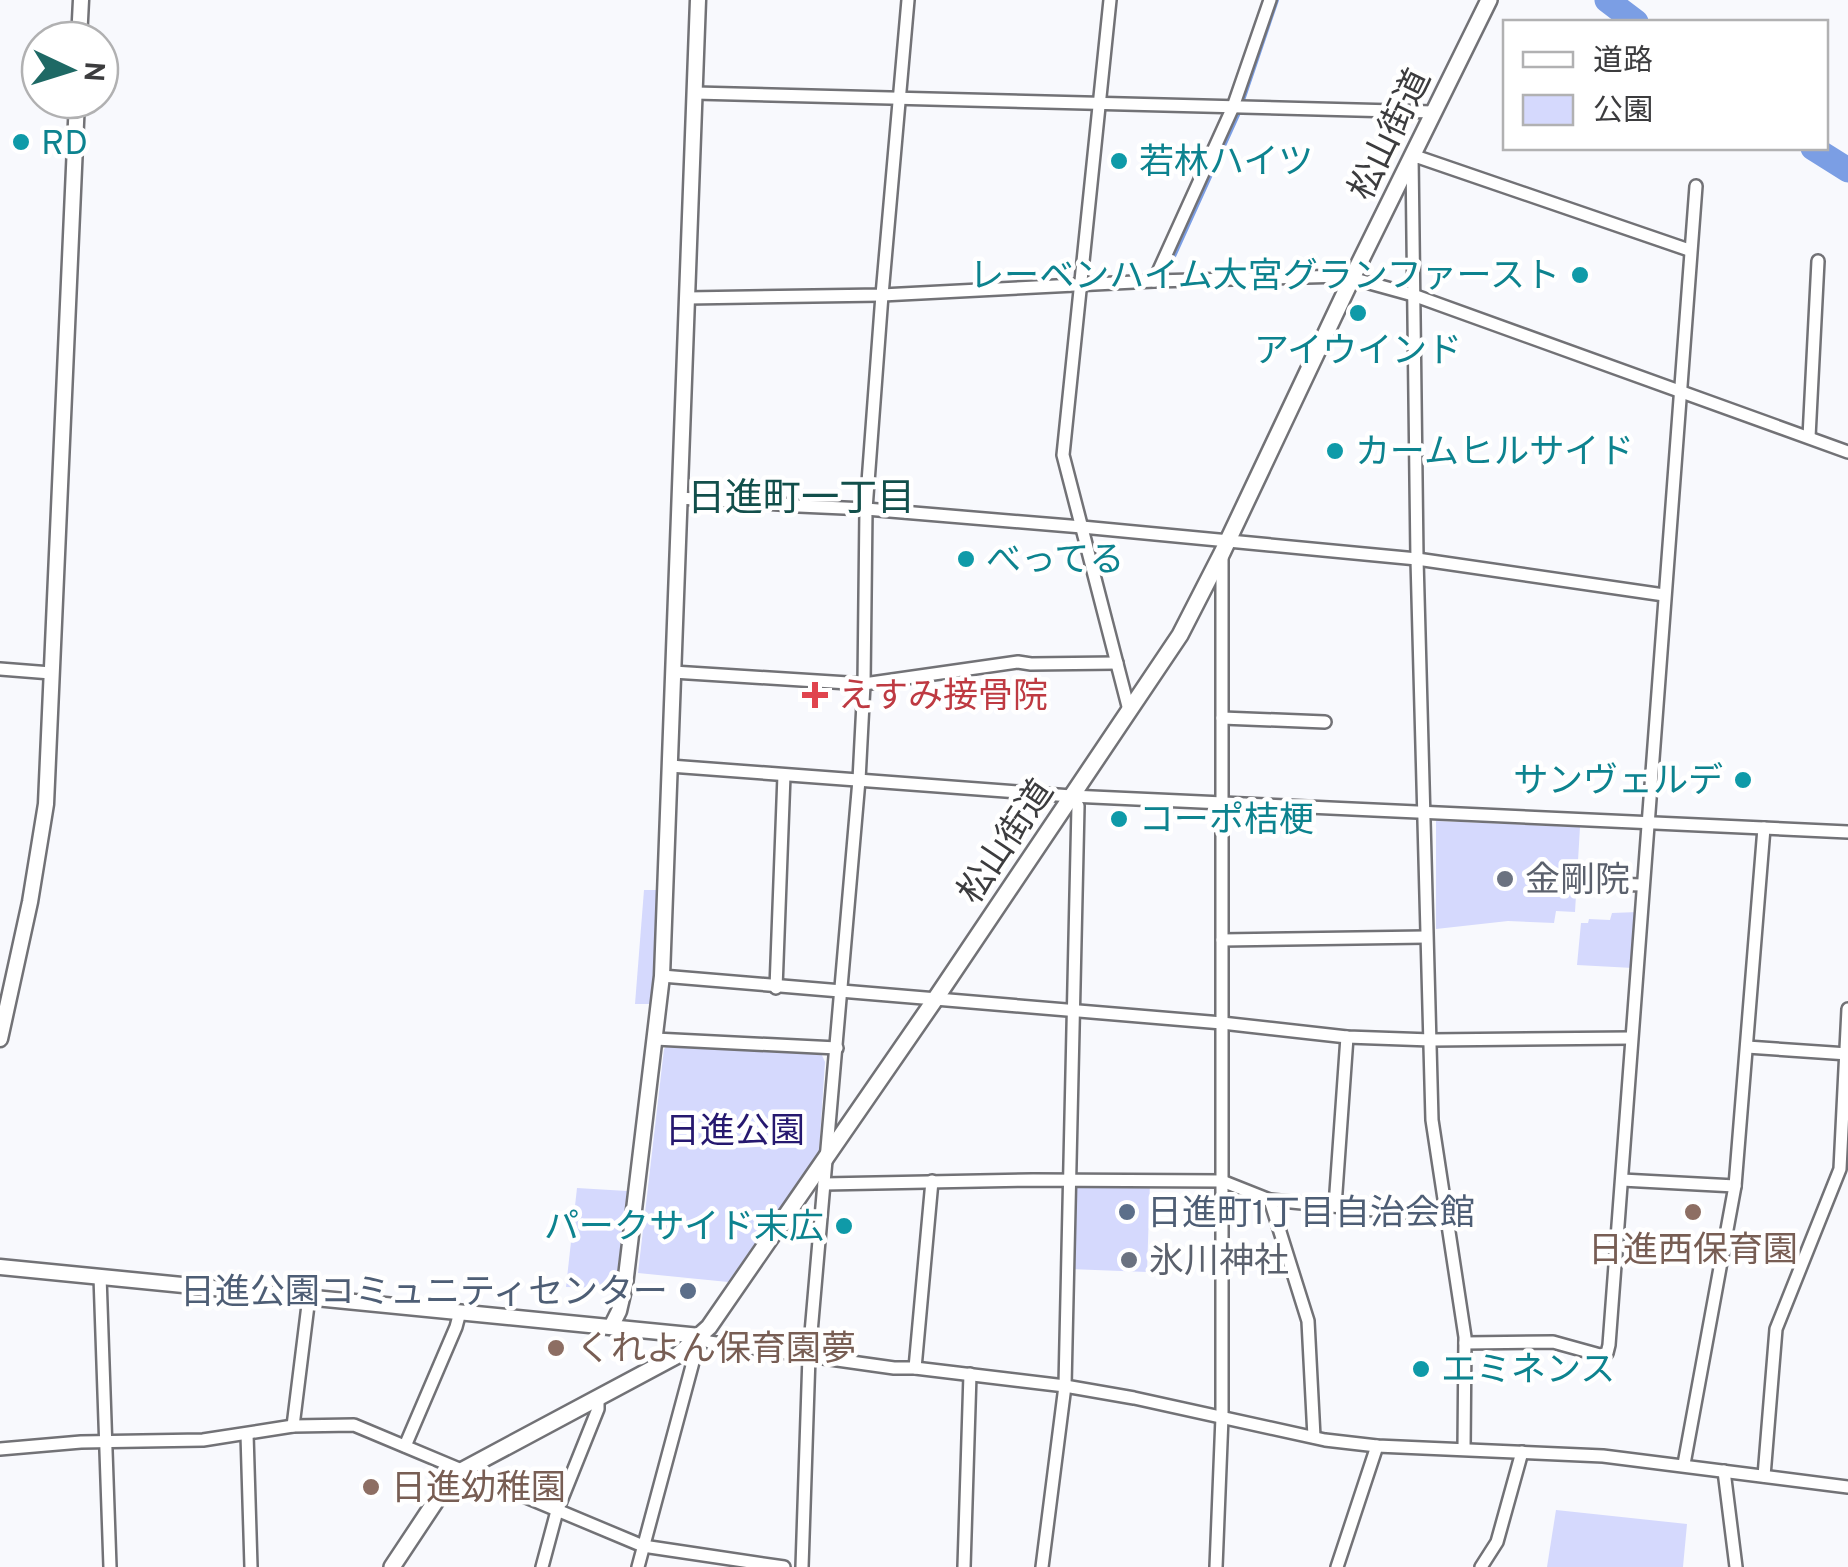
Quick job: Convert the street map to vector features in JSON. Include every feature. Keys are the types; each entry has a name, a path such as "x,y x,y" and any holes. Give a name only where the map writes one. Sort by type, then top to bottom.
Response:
{"main road":[{"name":"松山街道","path":"392,1567 443,1488 461,1471 678,1355 709,1327 1180,635 1490,0"}],"street":[{"path":"611,1327 624,1285 662,976 698,0"},
{"path":"802,1567 809,1356 859,780 866,509 908,0"},
{"path":"1110,0 1063,455 1129,710"},
{"path":"1154,282 1233,107 1270,0"},
{"path":"695,93 1433,112"},
{"path":"0,1039 30,902 46,804 76,120"},
{"path":"1464,1449 1465,1343 1432,1120 1417,559 1412,155 1690,250"},
{"path":"1465,1343 1553,1342 1600,1355 1607,1353 1696,186"},
{"path":"1809,437 1818,261"},
{"path":"687,298 882,295 1344,276 1414,295 1848,452"},
{"path":"679,498 866,509 1082,527 1224,547 1417,559 1664,595"},
{"path":"1216,1567 1222,1417 1224,547"},
{"path":"673,672 864,684 1018,662 1116,663"},
{"path":"0,669 51,674"},
{"path":"1222,718 1325,722"},
{"path":"670,766 1071,796 1848,832"},
{"path":"776,988 784,774"},
{"path":"1042,1567 1065,1386 1078,806 1071,796"},
{"path":"1684,1464 1735,1186 1764,828"},
{"path":"1608,884 1642,885"},
{"path":"1222,940 1426,938"},
{"path":"662,976 1347,1037 1631,1038"},
{"path":"1764,1476 1776,1329 1844,1167 1848,1009"},
{"path":"1335,1206 1347,1037"},
{"path":"655,1040 837,1048"},
{"path":"1746,1047 1847,1053"},
{"path":"1622,1180 1735,1186"},
{"path":"915,1368 932,1181"},
{"path":"824,1184 1222,1182 1270,1200 1447,1217"},
{"path":"1270,1200 1308,1321 1314,1437"},
{"path":"0,1267 700,1336 709,1342 894,1368 1065,1386 1314,1437 1377,1446 1602,1456 1848,1486"},
{"path":"100,1276 110,1567"},
{"path":"294,1426 308,1296"},
{"path":"406,1446 460,1312"},
{"path":"638,1567 700,1336"},
{"path":"964,1567 970,1374"},
{"path":"542,1567 557,1510 598,1409 598,1397"},
{"path":"0,1449 106,1441 199,1440 294,1426 354,1425 644,1546 784,1567"},
{"path":"246,1434 251,1567"},
{"path":"1337,1567 1377,1446"},
{"path":"1481,1567 1497,1542 1522,1452"},
{"path":"1724,1471 1736,1567"}],"green space":[{"path":"1436,821 1580,827 1575,912 1556,911 1554,923 1508,921 1436,929"},
{"path":"644,890 661,890 654,1004 635,1004"},
{"path":"1638,912 1633,968 1577,965 1581,923 1588,923 1589,919 1610,920 1612,913"},
{"name":"日進公園","path":"668,1045 821,1053 825,1062 819,1152 728,1282 638,1273 664,1049"},
{"path":"1071,1182 1150,1182 1147,1272 1069,1269"},
{"path":"577,1188 627,1191 616,1284 611,1288 566,1287"},
{"path":"1556,1510 1687,1524 1683,1567 1547,1567"}],"waterway":[{"path":"1166,274 1238,115 1277,0"},
{"path":"1607,0 1633,20"},
{"path":"1816,150 1848,170"}],"place":[{"name":"RD","path":"21,142"},
{"name":"若林ハイツ","path":"1119,161"},
{"name":"レーベンハイム大宮グランファースト","path":"1580,275"},
{"name":"アイウインド","path":"1358,313"},
{"name":"カームヒルサイド","path":"1335,451"},
{"name":"べってる","path":"966,559"},
{"name":"えすみ接骨院","path":"815,695"},
{"name":"サンヴェルデ","path":"1743,780"},
{"name":"コーポ桔梗","path":"1119,819"},
{"name":"金剛院","path":"1505,879"},
{"name":"日進町1丁目自治会館","path":"1127,1212"},
{"name":"日進西保育園","path":"1693,1212"},
{"name":"パークサイド末広","path":"844,1226"},
{"name":"氷川神社","path":"1129,1260"},
{"name":"日進公園コミュニティセンター","path":"688,1291"},
{"name":"くれよん保育園夢","path":"556,1348"},
{"name":"エミネンス","path":"1421,1369"},
{"name":"日進幼稚園","path":"371,1487"}],"district":[{"name":"日進町一丁目","path":"801,497"}]}
